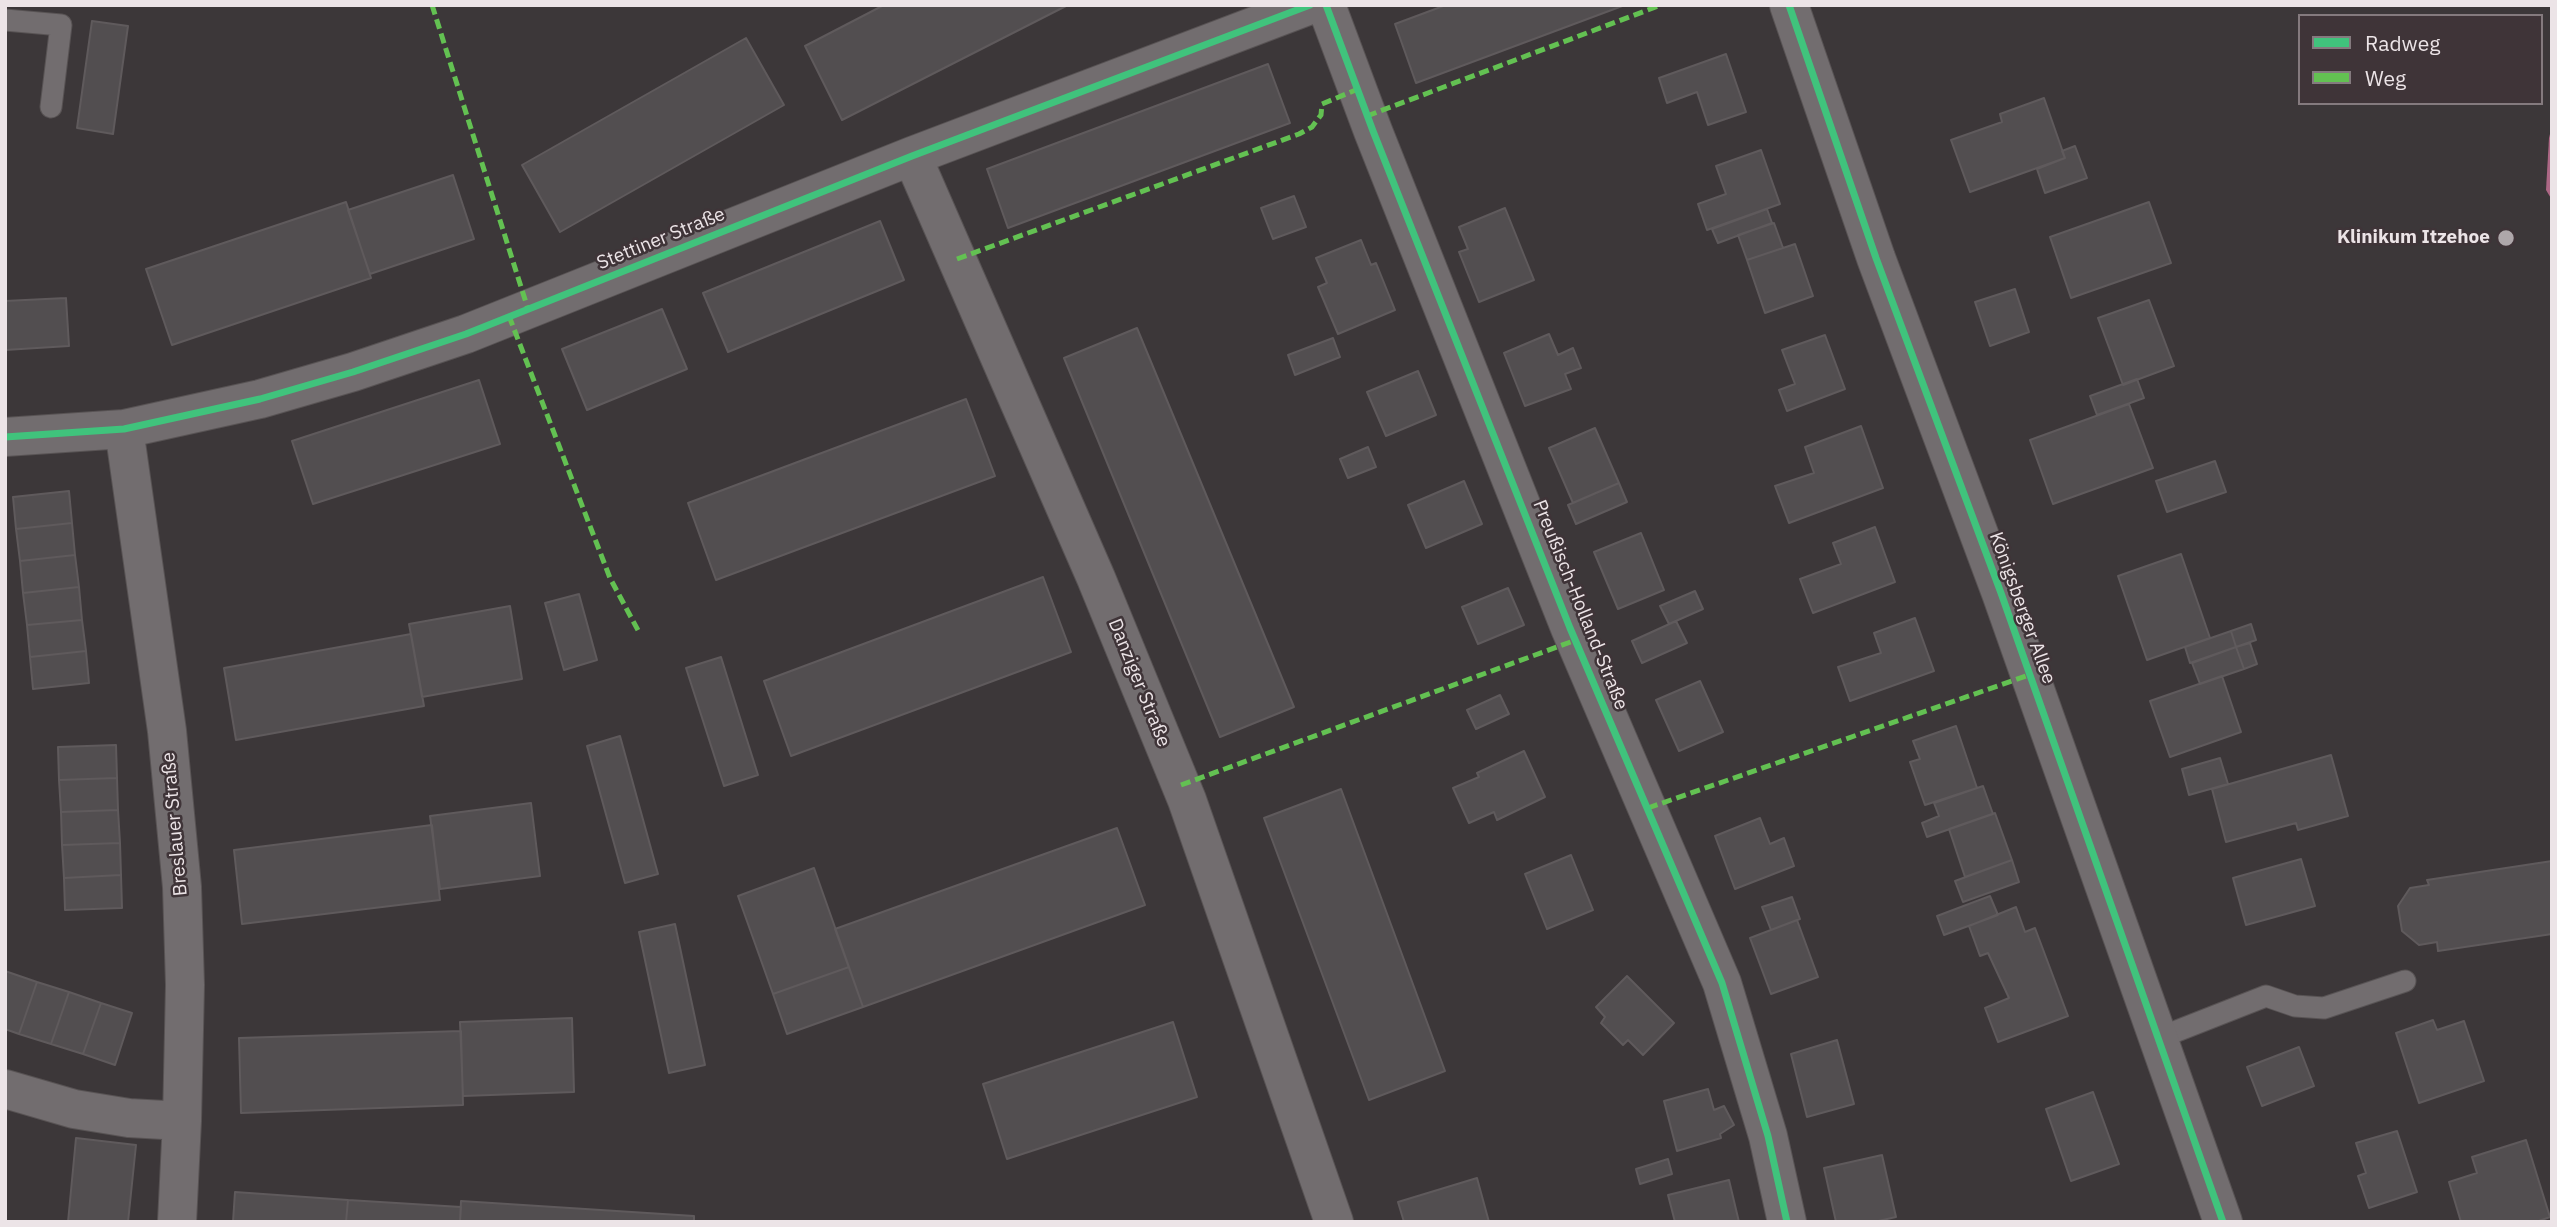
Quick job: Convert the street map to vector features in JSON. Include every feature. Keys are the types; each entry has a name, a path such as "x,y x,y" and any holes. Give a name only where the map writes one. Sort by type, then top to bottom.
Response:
{"street":[{"name":"Stettiner Straße","path":"5,437 124,429 260,399 353,372 466,334 912,156 1310,5"},
{"name":"Preußisch-Holland-Straße","path":"1326,5 1373,131 1570,628 1722,983 1768,1136 1787,1222"},
{"name":"Königsberger Allee","path":"1789,5 1876,258 2001,593 2224,1222"},
{"name":"Danziger Straße","path":"912,156 1096,578 1187,800 1334,1222"},
{"name":"Breslauer Straße","path":"124,429 167,731 182,887 185,985 183,1121 177,1222"},
{"path":"5,1089 74,1109 129,1118 183,1121"}],"lane":[{"path":"5,20 61,25 51,107"},
{"path":"2159,1038 2266,996 2295,1006 2325,1008 2405,981"}],"shaded area":[{"path":"2552,126 2552,200 2546,190"}],"building":[{"path":"884,5 1068,5 842,120 805,46"},
{"path":"1446,5 1625,5 1416,83 1395,24"},
{"path":"92,21 128,26 113,134 77,128"},
{"path":"746,38 784,105 560,232 522,165"},
{"path":"1726,54 1746,112 1708,125 1697,92 1667,103 1659,78"},
{"path":"1268,64 1290,123 1008,228 987,169"},
{"path":"2044,98 2065,158 1970,192 1951,140 2002,122 2000,114"},
{"path":"2075,146 2087,178 2045,193 2037,169 2065,158 2062,151"},
{"path":"1761,150 1780,204 1707,230 1698,204 1726,194 1716,166"},
{"path":"453,175 474,239 370,274 348,210"},
{"path":"1294,196 1306,227 1273,239 1261,208"},
{"path":"346,202 371,278 172,345 146,269"},
{"path":"2149,202 2171,263 2071,298 2050,237"},
{"path":"1505,208 1534,280 1479,302 1459,252 1468,249 1459,227"},
{"path":"1767,209 1772,223 1718,243 1712,229"},
{"path":"880,221 904,280 728,352 703,293"},
{"path":"1774,223 1783,248 1747,260 1738,235"},
{"path":"1361,240 1371,265 1376,263 1395,310 1338,334 1318,287 1327,283 1316,258"},
{"path":"1795,244 1813,296 1765,313 1747,260"},
{"path":"2015,289 2029,332 1990,346 1975,302"},
{"path":"66,298 69,346 5,350 5,301"},
{"path":"2149,300 2174,366 2123,385 2098,318"},
{"path":"662,309 687,369 587,410 562,349"},
{"path":"1137,328 1294,707 1220,737 1064,358"},
{"path":"1549,334 1558,355 1573,348 1581,368 1565,374 1571,389 1525,406 1504,353"},
{"path":"1825,335 1845,389 1787,411 1779,390 1795,384 1782,350"},
{"path":"1333,338 1340,357 1295,375 1288,355"},
{"path":"1418,371 1436,415 1386,436 1367,392"},
{"path":"2137,379 2144,398 2097,415 2090,396"},
{"path":"479,380 500,444 313,504 292,441"},
{"path":"966,399 995,476 716,580 688,503"},
{"path":"2129,404 2153,468 2053,504 2030,440"},
{"path":"1861,426 1883,488 1789,523 1775,486 1814,473 1805,447"},
{"path":"1595,428 1619,483 1573,503 1549,448"},
{"path":"1368,447 1376,467 1348,478 1340,459"},
{"path":"2215,461 2226,492 2167,512 2156,481"},
{"path":"1464,481 1482,524 1426,548 1408,505"},
{"path":"1619,483 1627,502 1576,524 1568,505"},
{"path":"69,491 72,523 16,529 13,497"},
{"path":"72,523 75,555 20,561 16,529"},
{"path":"1875,527 1895,582 1813,613 1800,579 1841,564 1833,543"},
{"path":"1641,533 1664,590 1618,609 1594,552"},
{"path":"2181,554 2210,638 2147,660 2118,576"},
{"path":"75,555 79,587 23,593 20,561"},
{"path":"1043,577 1071,652 791,756 764,681"},
{"path":"79,587 82,620 27,625 23,593"},
{"path":"1508,588 1524,625 1478,644 1462,607"},
{"path":"1695,591 1703,609 1669,624 1660,606"},
{"path":"579,594 597,660 564,670 545,603"},
{"path":"510,606 522,679 422,697 409,624"},
{"path":"1915,618 1934,671 1850,701 1838,667 1881,653 1874,633"},
{"path":"82,620 86,651 30,657 27,625"},
{"path":"1676,621 1687,643 1642,663 1632,641"},
{"path":"2251,624 2256,640 2236,647 2231,631"},
{"path":"2231,631 2236,647 2190,663 2185,647"},
{"path":"411,634 424,706 236,740 224,668"},
{"path":"2250,643 2257,664 2244,669 2236,647"},
{"path":"2236,647 2244,669 2200,684 2192,663"},
{"path":"86,651 89,683 33,689 30,657"},
{"path":"721,657 758,775 724,786 686,668"},
{"path":"2222,676 2241,732 2170,757 2150,701"},
{"path":"1700,681 1723,732 1679,751 1656,700"},
{"path":"1500,695 1509,714 1476,729 1467,710"},
{"path":"1956,726 1977,788 1925,805 1910,762 1920,759 1913,741"},
{"path":"620,736 658,874 625,883 587,746"},
{"path":"116,745 117,778 59,780 58,747"},
{"path":"1524,751 1545,797 1497,820 1494,812 1469,823 1453,788 1479,777 1477,773"},
{"path":"2331,755 2348,816 2298,830 2296,823 2226,842 2212,789"},
{"path":"2220,758 2228,784 2189,795 2182,769"},
{"path":"117,778 118,810 61,812 59,780"},
{"path":"1983,786 1993,814 1927,837 1922,823 1939,816 1934,803"},
{"path":"1341,789 1445,1071 1369,1100 1264,818"},
{"path":"531,803 540,876 440,889 430,816"},
{"path":"118,810 120,843 62,845 61,812"},
{"path":"1995,813 2012,860 1965,877 1949,829"},
{"path":"1760,818 1770,844 1784,838 1794,866 1735,889 1715,836"},
{"path":"432,825 440,900 242,924 234,850"},
{"path":"1117,828 1145,905 863,1007 835,929"},
{"path":"120,843 121,875 64,878 62,845"},
{"path":"1571,855 1593,910 1547,929 1525,874"},
{"path":"2301,859 2315,906 2246,925 2233,878"},
{"path":"2012,860 2019,882 1963,902 1955,881"},
{"path":"2552,861 2552,934 2438,951 2437,942 2419,945 2402,931 2398,906 2410,888 2429,885 2427,880"},
{"path":"814,868 849,967 773,994 738,896"},
{"path":"121,875 122,908 65,910 64,878"},
{"path":"1990,896 1998,915 1944,935 1937,916"},
{"path":"1792,897 1800,919 1771,930 1762,907"},
{"path":"2016,907 2025,932 2035,928 2068,1016 1998,1042 1985,1008 2009,998 1988,953 1980,956 1969,926"},
{"path":"1797,920 1818,977 1771,994 1750,938"},
{"path":"675,924 705,1065 669,1073 639,932"},
{"path":"849,967 863,1007 787,1034 773,994"},
{"path":"5,971 37,982 19,1034 5,1029"},
{"path":"1627,976 1674,1023 1643,1055 1628,1040 1623,1045 1601,1023 1605,1017 1596,1007"},
{"path":"37,982 69,992 51,1044 19,1034"},
{"path":"69,992 101,1003 83,1054 51,1044"},
{"path":"101,1003 132,1013 115,1065 83,1054"},
{"path":"572,1018 574,1092 463,1096 460,1022"},
{"path":"2433,1020 2437,1030 2464,1021 2484,1081 2419,1103 2396,1033"},
{"path":"1173,1022 1197,1097 1007,1159 983,1084"},
{"path":"461,1031 463,1105 241,1113 239,1038"},
{"path":"1837,1040 1854,1104 1807,1117 1791,1054"},
{"path":"2299,1047 2314,1086 2262,1106 2247,1067"},
{"path":"1708,1089 1714,1110 1724,1106 1734,1125 1720,1134 1721,1138 1677,1151 1664,1101"},
{"path":"2093,1092 2119,1164 2071,1181 2046,1109"},
{"path":"2397,1131 2417,1192 2369,1208 2358,1176 2366,1173 2356,1143"},
{"path":"76,1138 136,1145 128,1222 68,1222"},
{"path":"2526,1140 2550,1217 2536,1222 2461,1222 2449,1182 2477,1173 2472,1157"},
{"path":"1882,1155 1896,1217 1874,1222 1836,1222 1824,1168"},
{"path":"1668,1159 1672,1174 1640,1184 1636,1169"},
{"path":"1477,1178 1489,1222 1404,1222 1398,1202"},
{"path":"1729,1180 1739,1222 1675,1222 1668,1195"},
{"path":"235,1192 348,1200 346,1222 233,1222"},
{"path":"348,1200 461,1207 460,1222 346,1222"},
{"path":"461,1201 694,1216 694,1222 460,1222"}],"marked path":[{"path":"432,5 528,309"},
{"path":"1367,116 1661,5"},
{"path":"957,259 1299,134 1312,127 1321,115 1322,104 1358,89"},
{"path":"509,316 610,578 640,634"},
{"path":"1181,785 1576,640"},
{"path":"1648,808 2029,675"}],"cycle path":[{"path":"5,437 124,429 260,399 353,372 466,334 912,156 1310,5"},
{"path":"1326,5 1373,131 1570,628 1722,983 1768,1136 1787,1222"},
{"path":"1789,5 1876,258 2001,593 2223,1222"}],"place":[{"name":"Klinikum Itzehoe","path":"2506,238"}]}
